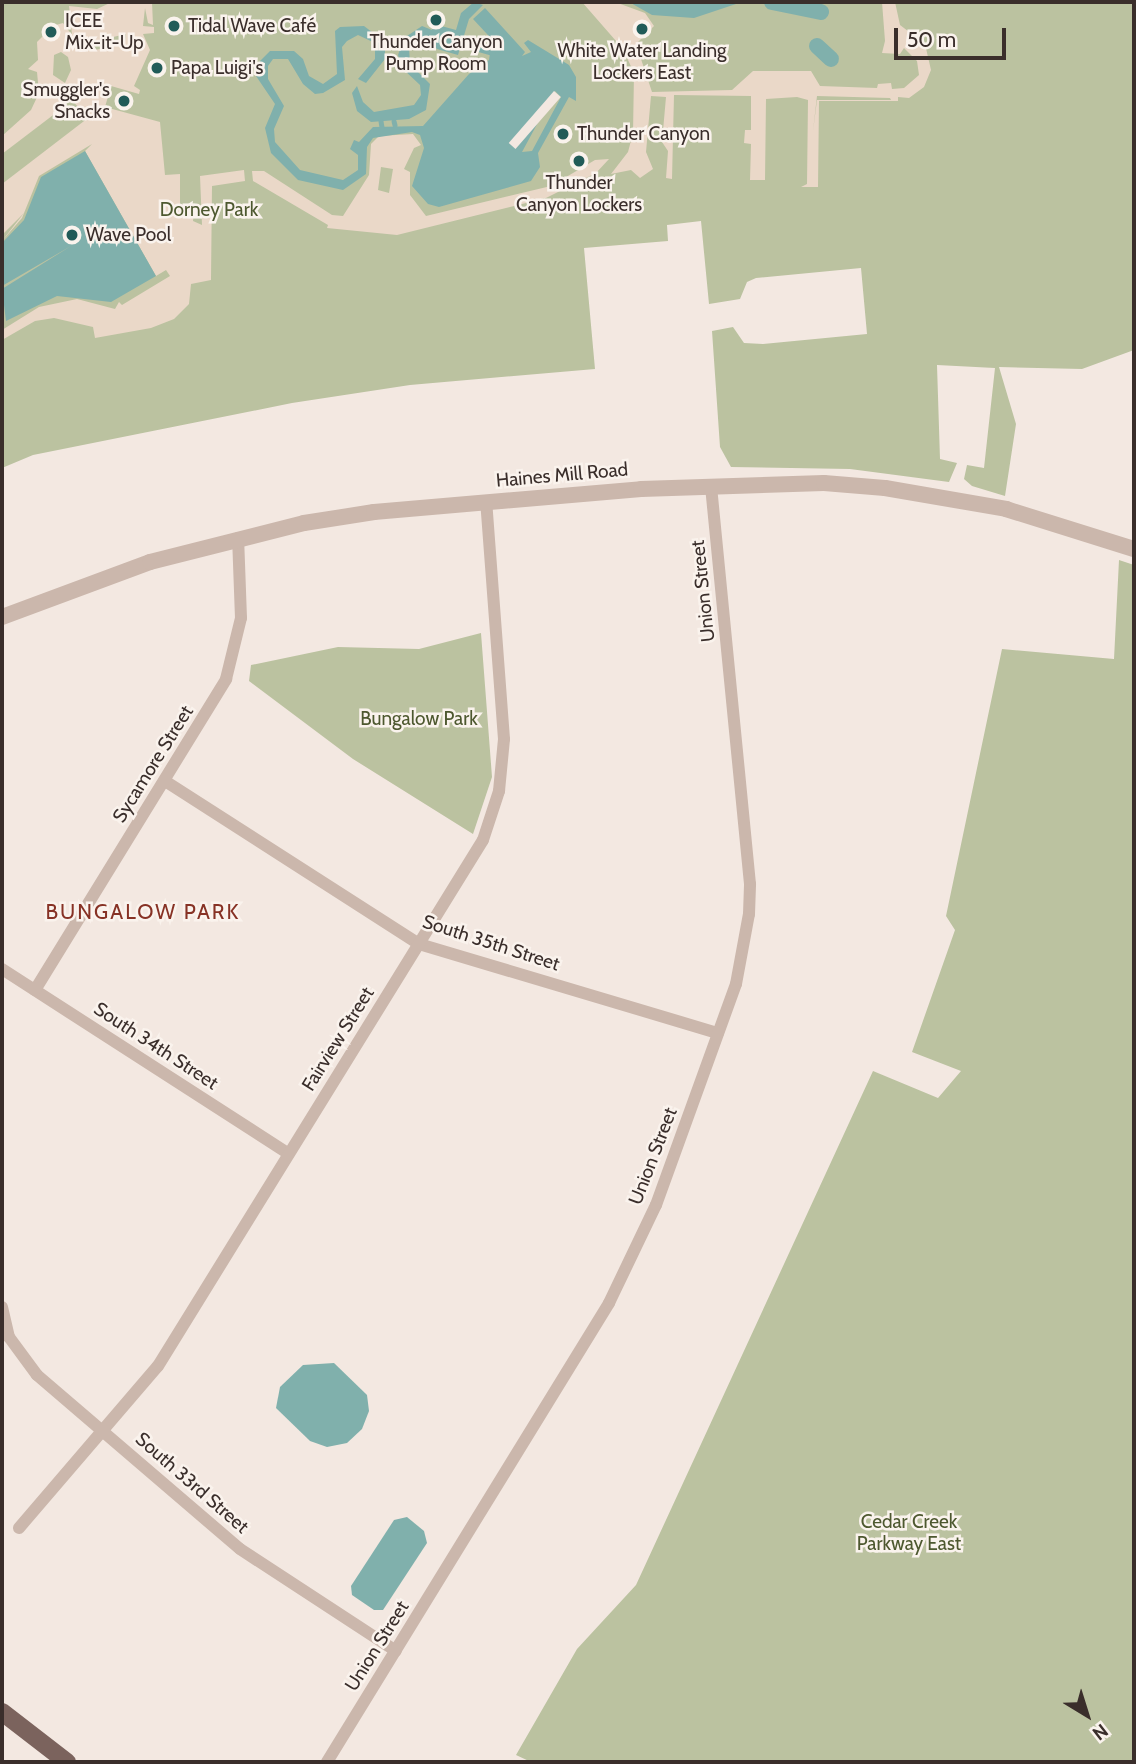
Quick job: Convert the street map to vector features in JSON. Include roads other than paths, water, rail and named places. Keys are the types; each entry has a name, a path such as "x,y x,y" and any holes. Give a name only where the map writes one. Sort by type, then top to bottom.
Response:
{"main road":[{"path":"2,1712 67,1762"}],"street":[{"name":"Haines Mill Road","path":"2,617 108,575 238,538 374,512 712,485 824,483 946,497 1032,517 1134,549"},
{"name":"Union Street","path":"327,1762 623,1275 656,1205 744,954 750,884 712,485"},
{"name":"Fairview Street","path":"19,1528 158,1366 483,840 499,791 504,739 486,502"},
{"name":"Sycamore Street","path":"35,990 231,668 241,618 238,538"},
{"name":"South 35th Street","path":"165,780 419,944 718,1032"},
{"name":"South 34th Street","path":"2,969 289,1154"},
{"name":"South 33rd Street","path":"2,1307 9,1337 26,1363 102,1432 240,1549 396,1651"}],"water":[{"path":"474,2 483,5 469,19 458,55 437,49 428,38 419,38 409,47 410,64 430,84 426,110 409,119 371,122 357,111 352,93 357,86 363,102 374,112 414,105 421,95 420,85 403,69 398,55 404,38 422,26 432,30 434,24 456,30 461,13"},
{"path":"629,2 742,2 694,18 652,15"},
{"path":"485,8 525,52 522,56 531,52 524,43 528,40 569,65 576,77 576,101 569,97 538,153 540,167 531,181 439,207 428,204 412,186 424,148 420,135 412,132 373,138 367,147 366,174 343,190 298,180 271,153 265,128 275,104 256,76 258,63 270,51 294,51 303,59 309,76 323,84 337,74 335,31 340,27 364,26 385,42 385,59 366,83 358,79 375,59 375,43 358,35 347,41 342,47 345,80 323,93 315,94 303,84 288,59 273,59 268,66 268,79 284,106 274,129 275,142 300,170 343,180 358,170 358,155 350,149 354,140 359,142 373,127 423,126 469,74 489,60 491,47 500,48 473,19","holes":["555,91 561,97 532,151 522,152"]},
{"name":"Wave Pool","path":"85,151 156,276 111,302 57,296 6,321 2,289 71,246 2,286 2,243 24,220 41,177"},
{"path":"334,1363 367,1395 369,1411 362,1429 347,1443 327,1447 310,1441 276,1408 280,1387 303,1365"},
{"path":"407,1517 424,1531 427,1543 383,1610 374,1610 352,1595 351,1586 394,1520"}],"waterway":[{"path":"772,2 821,12"},
{"name":"Thunder Canyon","path":"458,43 493,53"},
{"path":"817,46 831,59"},
{"path":"381,121 382,127"},
{"path":"394,121 395,125"}],"place":[{"name":"Thunder Canyon Pump Room","path":"436,20"},
{"name":"Tidal Wave Café","path":"174,26"},
{"name":"White Water Landing Lockers East","path":"642,29"},
{"name":"ICEE Mix-it-Up","path":"51,32"},
{"name":"Papa Luigi's","path":"157,68"},
{"name":"Smuggler's Snacks","path":"124,101"},
{"name":"Thunder Canyon","path":"563,134"},
{"name":"Thunder Canyon Lockers","path":"579,161"},
{"name":"Wave Pool","path":"72,235"}],"district":[{"name":"BUNGALOW PARK","path":"143,912"}],"park label":[{"name":"Dorney Park","path":"209,210"},
{"name":"Bungalow Park","path":"419,719"},
{"name":"Cedar Creek Parkway East","path":"909,1533"}]}
